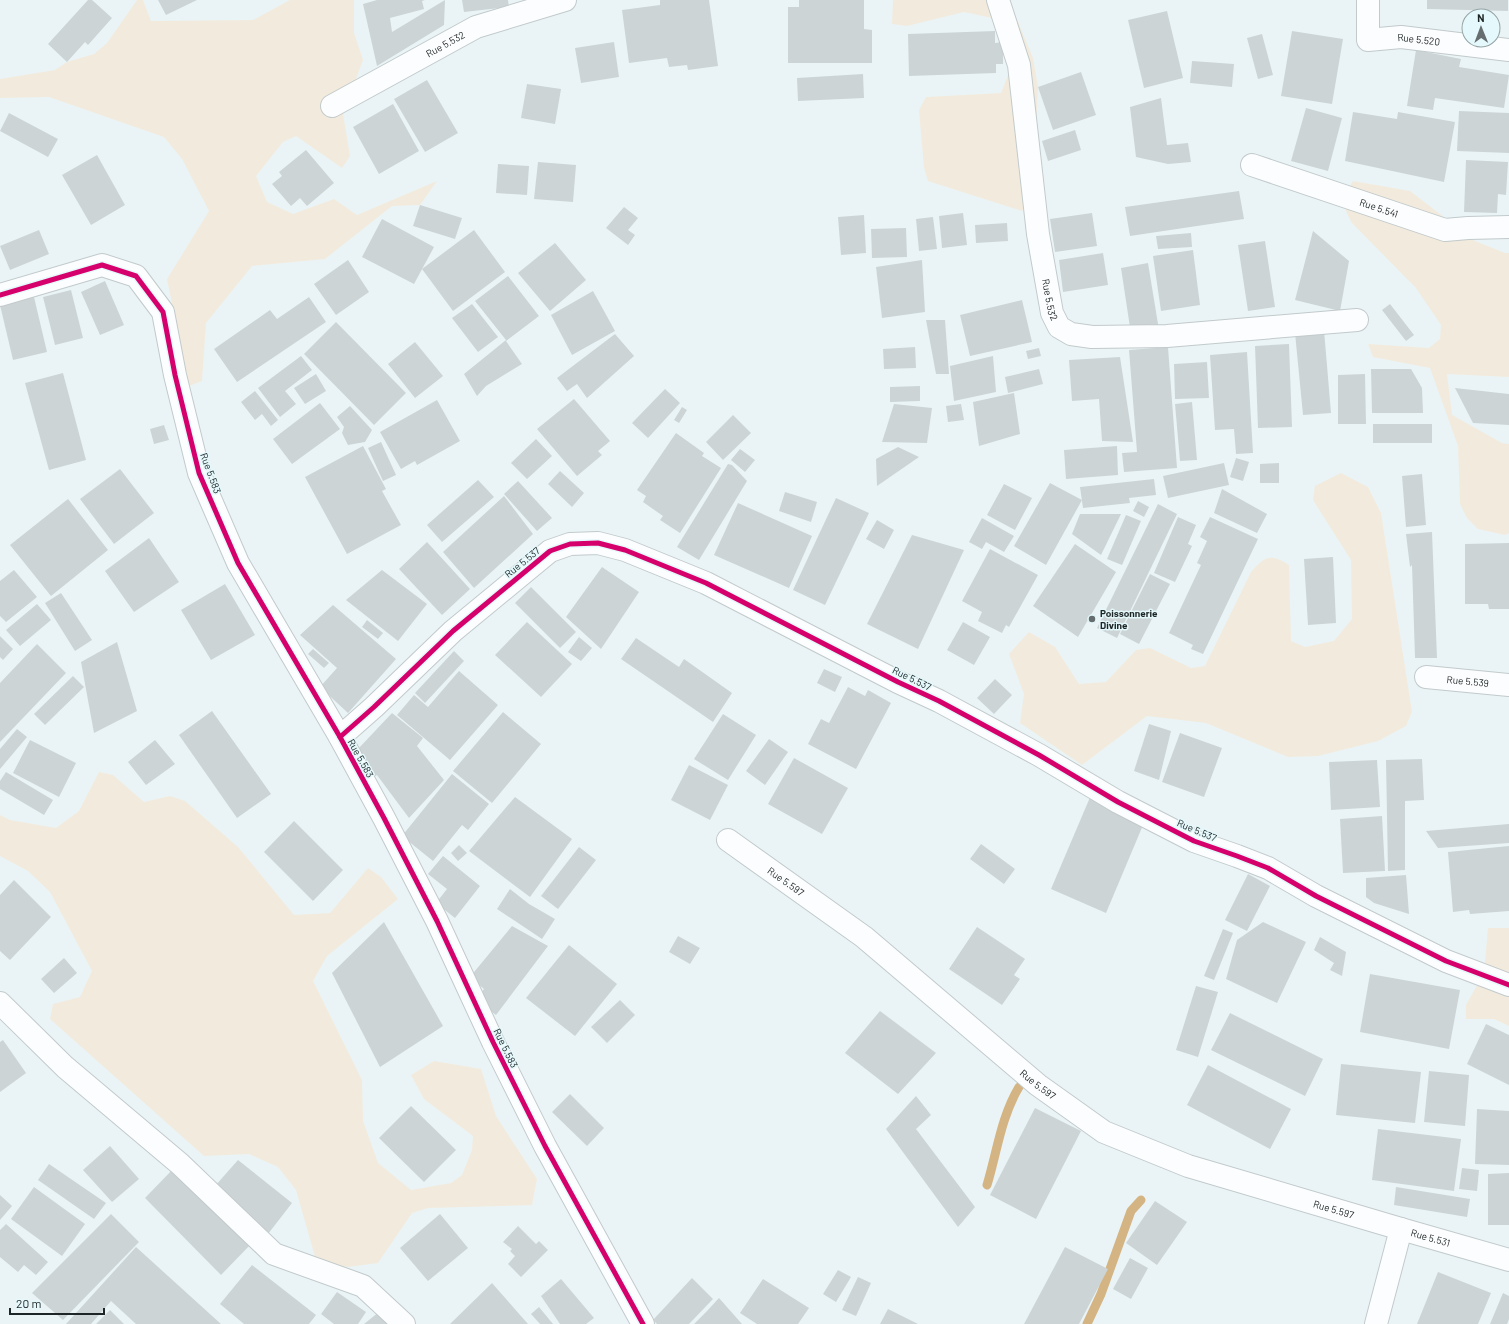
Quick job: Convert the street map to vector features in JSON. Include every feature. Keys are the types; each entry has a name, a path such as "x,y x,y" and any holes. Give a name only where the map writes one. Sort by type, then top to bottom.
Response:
{"street":[{"name":"Rue 5.532","path":"332,106 476,27 565,0"},
{"name":"Rue 5.532","path":"998,0 1019,65 1038,234 1052,313 1059,327 1071,334 1092,337 1167,336 1357,320"},
{"name":"Rue 5.520","path":"1368,0 1368,40 1402,37 1509,50"},
{"name":"Rue 5.541","path":"1252,165 1445,230 1509,227"},
{"name":"Rue 5.583","path":"0,295 102,265 136,276 164,312 174,375 199,473 238,563 340,737 438,922 493,1042 545,1146 643,1324"},
{"name":"Rue 5.537","path":"340,737 374,707 453,631 550,551 570,544 598,543 625,550 706,582 898,682 939,701 1039,755 1118,802 1194,841 1268,868 1316,896 1446,961 1509,985"},
{"name":"Rue 5.539","path":"1426,676 1509,685"},
{"name":"Rue 5.597","path":"728,840 864,936 1038,1085 1104,1132 1188,1166 1401,1229"},
{"path":"0,1003 65,1067 180,1164 274,1254 362,1286 404,1324"},
{"name":"Rue 5.531","path":"1376,1324 1401,1229 1509,1260"}],"shaded area":[{"path":"137,0 143,0 151,21 253,20 290,0 354,0 354,33 363,60 343,114 350,156 342,168 296,136 283,142 256,176 267,202 293,214 334,199 357,215 437,181 420,205 392,206 325,259 252,266 206,323 202,381 189,386 167,279 209,211 182,159 164,137 49,97 0,98 0,79 55,70 67,62 94,54 107,43"},
{"path":"893,0 1009,0 1033,58 1038,87 1030,199 1022,211 928,181 924,168 919,110 926,97 1001,93 1011,67 992,18 964,12 907,26 892,24"},
{"path":"1353,181 1410,191 1475,241 1505,253 1509,253 1509,377 1447,374 1452,415 1502,443 1509,444 1509,533 1505,535 1478,529 1467,518 1460,504 1458,446 1430,368 1373,357 1368,344 1429,348 1440,339 1441,325 1416,288 1352,223 1346,211 1345,197"},
{"path":"1341,473 1368,487 1381,513 1412,712 1406,726 1378,741 1318,756 1288,757 1206,723 1147,716 1082,765 1020,723 1024,694 1009,654 1029,632 1055,647 1079,684 1106,682 1136,650 1150,648 1191,668 1205,666 1251,572 1260,562 1268,558 1277,559 1289,565 1291,641 1305,647 1334,641 1352,619 1351,560 1313,500 1315,486"},
{"path":"99,772 113,775 144,802 170,796 185,801 238,847 294,915 330,913 368,868 381,877 398,899 327,956 313,981 362,1080 363,1121 378,1163 411,1190 451,1183 462,1175 472,1150 473,1136 424,1099 411,1075 434,1061 481,1069 496,1116 537,1179 532,1205 428,1208 412,1213 378,1263 348,1267 316,1260 296,1190 278,1167 249,1154 204,1156 50,1019 53,1004 80,997 92,971 50,892 28,871 0,856 0,815 10,820 56,828 79,811"},
{"path":"1488,928 1509,928 1509,1026 1494,1019 1466,1019 1466,1005 1484,973"}],"building":[{"path":"88,0 92,0 112,18 88,45 85,42 67,62 48,44"},
{"path":"158,0 197,0 166,15"},
{"path":"377,0 425,0 422,1 424,9 390,18 392,32 445,0 444,25 377,66 363,4"},
{"path":"462,0 508,0 509,7 464,12"},
{"path":"660,0 709,0 718,66 688,70 687,65 669,67 667,58 629,63 622,10 660,5"},
{"path":"799,0 864,0 864,29 872,30 872,63 788,63 788,7 799,7"},
{"path":"1427,0 1508,0 1508,11 1501,11 1501,8 1461,8 1461,10 1427,9"},
{"path":"1167,11 1183,78 1144,88 1128,20"},
{"path":"995,31 995,43 1003,42 1003,64 996,64 996,73 909,76 908,34"},
{"path":"1292,31 1343,39 1332,104 1281,96"},
{"path":"1262,34 1273,75 1258,79 1247,38"},
{"path":"614,42 619,77 581,83 575,48"},
{"path":"1416,50 1461,59 1459,67 1509,75 1504,108 1435,98 1433,110 1407,106"},
{"path":"1192,61 1234,64 1232,87 1190,83"},
{"path":"1081,72 1096,115 1053,130 1038,87"},
{"path":"863,74 864,98 798,101 797,78"},
{"path":"427,80 458,133 425,152 394,99"},
{"path":"527,84 561,89 555,124 521,118"},
{"path":"1161,98 1167,145 1188,143 1191,162 1168,164 1136,157 1130,107"},
{"path":"393,104 419,151 379,174 353,127"},
{"path":"1306,108 1342,118 1328,171 1291,161"},
{"path":"1459,111 1509,113 1509,153 1457,151"},
{"path":"1353,112 1397,119 1398,112 1455,122 1444,182 1345,161"},
{"path":"9,113 58,139 48,157 0,131"},
{"path":"1075,130 1081,150 1048,161 1042,141"},
{"path":"306,150 334,183 307,206 300,198 291,206 272,184 282,176 279,172"},
{"path":"97,155 125,205 91,225 62,175"},
{"path":"1466,160 1508,162 1506,195 1498,194 1497,213 1464,212"},
{"path":"538,162 576,165 573,202 534,199"},
{"path":"498,164 529,166 527,195 496,193"},
{"path":"1239,191 1244,219 1130,236 1125,207"},
{"path":"420,205 462,218 455,239 413,226"},
{"path":"624,207 638,218 628,230 635,235 628,245 606,228"},
{"path":"963,213 967,245 942,248 939,216"},
{"path":"1092,213 1097,246 1055,252 1050,219"},
{"path":"864,215 866,253 841,255 838,217"},
{"path":"933,217 937,249 919,251 916,219"},
{"path":"382,219 434,247 414,284 362,257"},
{"path":"1007,223 1008,241 976,243 975,225"},
{"path":"906,228 907,257 872,258 871,229"},
{"path":"39,230 49,254 10,270 0,246"},
{"path":"474,230 505,272 453,311 422,269"},
{"path":"1313,231 1349,261 1340,311 1295,300"},
{"path":"1191,233 1192,247 1158,249 1156,236"},
{"path":"1265,241 1275,307 1248,311 1238,245"},
{"path":"555,243 586,280 550,311 518,273"},
{"path":"1193,250 1200,305 1161,311 1153,256"},
{"path":"1103,253 1108,285 1063,292 1059,260"},
{"path":"348,260 369,292 336,315 314,284"},
{"path":"922,260 925,312 882,318 876,267"},
{"path":"1148,263 1159,330 1131,334 1121,268"},
{"path":"508,276 539,316 506,341 522,364 486,386 477,396 464,374 506,340 475,301"},
{"path":"105,281 124,325 100,335 81,292"},
{"path":"71,290 83,338 55,345 43,297"},
{"path":"593,291 615,331 572,355 551,315"},
{"path":"34,297 47,352 13,360 0,305"},
{"path":"309,297 326,322 237,382 214,349 270,310 277,319"},
{"path":"1022,300 1032,342 970,356 960,315"},
{"path":"472,304 498,337 478,352 452,318"},
{"path":"1390,304 1414,335 1406,341 1382,310"},
{"path":"926,320 945,320 949,374 936,374"},
{"path":"336,322 406,393 374,425 304,354"},
{"path":"1324,330 1331,413 1303,415 1295,333"},
{"path":"615,334 634,356 587,398 577,384 567,391 557,378"},
{"path":"415,342 443,376 415,398 388,364"},
{"path":"1289,344 1292,427 1258,428 1255,346"},
{"path":"915,347 916,368 884,369 883,349"},
{"path":"1168,347 1177,468 1124,472 1122,453 1137,452 1129,350"},
{"path":"1039,348 1041,356 1028,359 1026,351"},
{"path":"1247,352 1253,453 1236,454 1234,429 1215,430 1210,355"},
{"path":"301,356 312,370 285,391 296,404 280,417 258,388"},
{"path":"993,356 996,392 954,401 950,366"},
{"path":"1120,357 1133,442 1102,441 1099,399 1072,401 1069,360"},
{"path":"1207,362 1209,398 1175,399 1174,364"},
{"path":"1039,369 1043,384 1008,393 1005,377"},
{"path":"1371,369 1411,369 1422,388 1423,413 1372,413"},
{"path":"63,373 86,460 49,470 25,383"},
{"path":"316,374 326,391 305,404 294,388"},
{"path":"1365,374 1366,424 1338,424 1338,375"},
{"path":"920,386 920,401 890,402 890,387"},
{"path":"1455,388 1509,394 1509,425 1473,423"},
{"path":"665,389 680,403 648,438 632,423"},
{"path":"255,391 278,420 271,426 262,414 255,420 241,402"},
{"path":"1014,393 1020,434 979,446 973,402"},
{"path":"574,399 610,441 598,451 602,455 577,476 537,429"},
{"path":"437,400 460,441 417,465 415,461 401,469 380,432"},
{"path":"1192,402 1197,460 1180,461 1175,404"},
{"path":"320,403 340,429 292,464 273,439"},
{"path":"894,404 932,408 927,443 882,442"},
{"path":"961,404 964,420 948,422 946,406"},
{"path":"350,406 372,430 365,442 348,445 342,433 344,427 337,417"},
{"path":"682,407 687,410 679,423 674,420"},
{"path":"733,415 751,433 723,460 706,442"},
{"path":"1373,424 1432,424 1432,443 1373,443"},
{"path":"164,425 169,440 154,444 150,429"},
{"path":"676,433 704,453 702,456 721,468 680,533 660,520 663,516 643,502 646,496 637,490"},
{"path":"536,439 552,456 527,479 511,463"},
{"path":"381,442 396,475 383,481 368,448"},
{"path":"363,446 386,489 382,491 401,525 347,554 305,477"},
{"path":"1117,446 1118,475 1066,479 1064,450"},
{"path":"898,447 919,457 877,486 876,459"},
{"path":"740,449 755,460 745,472 731,460"},
{"path":"1236,458 1249,462 1243,481 1230,477"},
{"path":"1224,463 1229,485 1168,498 1163,476"},
{"path":"1279,463 1279,483 1260,483 1260,464"},
{"path":"728,464 732,465 747,481 699,560 677,547"},
{"path":"120,469 154,513 114,544 80,499"},
{"path":"560,471 584,493 572,507 548,484"},
{"path":"1422,474 1426,525 1406,527 1402,476"},
{"path":"1154,479 1156,495 1129,498 1130,503 1083,508 1080,487"},
{"path":"478,480 494,497 442,542 427,525"},
{"path":"518,481 552,518 537,531 504,494"},
{"path":"1050,483 1082,500 1046,565 1014,546"},
{"path":"1004,484 1032,498 1015,530 987,515"},
{"path":"1222,489 1267,514 1257,533 1214,513"},
{"path":"785,492 817,502 811,522 779,511"},
{"path":"504,496 533,534 474,588 443,552"},
{"path":"836,498 869,513 825,605 793,590"},
{"path":"68,499 108,550 51,596 10,545"},
{"path":"1138,501 1149,507 1144,517 1133,511"},
{"path":"738,503 812,536 789,588 714,555"},
{"path":"1158,504 1177,514 1117,638 1097,628"},
{"path":"1080,514 1121,514 1101,555 1072,534"},
{"path":"1126,515 1141,521 1122,565 1107,559"},
{"path":"1178,517 1196,525 1188,544 1192,546 1175,582 1154,573"},
{"path":"1210,517 1258,539 1203,654 1191,649 1193,645 1169,633 1201,565 1197,563 1207,541 1200,537"},
{"path":"982,518 1014,536 1004,552 986,542 982,549 969,542"},
{"path":"877,520 894,530 884,549 866,539"},
{"path":"1432,532 1437,658 1415,658 1412,565 1410,567 1406,534"},
{"path":"912,535 964,550 918,649 867,624"},
{"path":"149,538 179,582 134,612 105,571"},
{"path":"427,542 470,589 442,615 399,569"},
{"path":"1509,543 1509,609 1489,609 1488,604 1465,604 1465,544"},
{"path":"1075,544 1116,572 1078,637 1033,606"},
{"path":"990,549 1038,575 1009,627 1006,625 1002,633 978,621 982,612 962,601"},
{"path":"1333,557 1336,623 1308,625 1304,559"},
{"path":"602,567 639,592 601,649 566,617"},
{"path":"14,570 37,597 6,622 0,616 0,581"},
{"path":"382,570 427,604 398,641 346,600"},
{"path":"1150,574 1170,584 1139,644 1120,634"},
{"path":"225,584 255,635 211,660 181,610"},
{"path":"531,587 576,632 560,648 515,603"},
{"path":"61,593 92,640 75,651 45,603"},
{"path":"37,604 51,620 20,646 6,630"},
{"path":"333,605 396,659 348,713 320,687 337,668 300,635"},
{"path":"367,620 383,633 378,639 362,627"},
{"path":"527,622 572,664 541,697 495,655"},
{"path":"963,622 990,637 974,665 947,650"},
{"path":"0,636 13,649 3,660 0,657"},
{"path":"579,637 592,648 581,661 568,652"},
{"path":"636,638 679,667 684,659 732,693 713,722 621,659"},
{"path":"117,642 137,711 94,733 81,662"},
{"path":"37,644 66,673 0,742 0,683"},
{"path":"313,649 329,663 324,668 308,654"},
{"path":"454,651 464,661 425,703 415,693"},
{"path":"824,669 842,677 835,692 817,683"},
{"path":"459,671 498,705 450,760 397,715 414,695 428,707"},
{"path":"73,676 84,687 45,725 34,714"},
{"path":"995,679 1012,695 994,714 977,698"},
{"path":"848,687 865,696 868,690 891,703 856,769 808,744 821,719 829,723"},
{"path":"212,711 271,794 237,818 179,735"},
{"path":"503,712 541,744 492,803 453,771"},
{"path":"392,713 423,738 417,746 444,780 409,818 377,775 371,779 358,749"},
{"path":"723,714 756,735 728,780 694,759"},
{"path":"1149,724 1171,731 1159,780 1134,771"},
{"path":"17,729 27,737 0,769 0,749"},
{"path":"1180,733 1222,748 1204,797 1162,782"},
{"path":"769,739 788,752 765,785 746,771"},
{"path":"30,740 76,763 59,797 13,773"},
{"path":"155,740 175,764 146,785 128,762"},
{"path":"794,758 848,788 822,834 768,804"},
{"path":"1422,759 1424,800 1405,801 1405,870 1388,871 1386,760"},
{"path":"1377,760 1380,807 1331,810 1329,762"},
{"path":"689,765 728,785 710,820 671,800"},
{"path":"6,772 53,800 44,815 0,789 0,781"},
{"path":"452,774 489,804 468,830 462,825 433,861 402,836"},
{"path":"1091,795 1146,818 1106,913 1051,889"},
{"path":"515,797 572,839 530,897 469,851"},
{"path":"1382,816 1385,871 1343,873 1340,819"},
{"path":"294,821 343,870 313,901 264,852"},
{"path":"1509,824 1509,843 1438,848 1426,831"},
{"path":"981,844 1015,869 1004,884 970,859"},
{"path":"459,845 467,853 458,861 451,853"},
{"path":"1509,846 1509,911 1470,914 1469,910 1453,912 1448,852"},
{"path":"579,847 596,860 558,909 541,896"},
{"path":"443,856 480,886 455,918 436,903 447,889 428,874"},
{"path":"1248,874 1270,886 1247,931 1225,920"},
{"path":"1406,875 1409,914 1374,903 1366,897 1366,878"},
{"path":"14,880 51,917 10,960 0,951 0,895"},
{"path":"510,889 529,904 555,919 542,939 497,909"},
{"path":"384,922 443,1026 380,1067 332,973"},
{"path":"1263,922 1306,942 1277,1003 1226,979 1237,940"},
{"path":"512,926 548,946 496,1015 476,1000 484,989 470,977"},
{"path":"977,927 1025,959 1014,975 1020,979 1002,1005 949,969"},
{"path":"1223,929 1233,933 1214,980 1204,976"},
{"path":"678,936 700,948 690,964 669,952"},
{"path":"1320,937 1346,952 1342,976 1330,970 1334,963 1314,950"},
{"path":"569,945 617,984 575,1036 526,998"},
{"path":"64,958 77,973 54,993 41,979"},
{"path":"1370,974 1460,990 1449,1049 1360,1032"},
{"path":"1196,986 1218,992 1198,1057 1176,1050"},
{"path":"620,1000 635,1015 607,1043 591,1027"},
{"path":"880,1011 936,1053 898,1094 845,1053"},
{"path":"1230,1013 1323,1059 1305,1096 1211,1050"},
{"path":"1486,1024 1509,1035 1509,1085 1467,1064"},
{"path":"3,1040 26,1073 0,1092 0,1042"},
{"path":"1341,1064 1421,1072 1415,1123 1336,1115"},
{"path":"1208,1065 1291,1109 1270,1149 1187,1105"},
{"path":"1429,1071 1469,1075 1465,1126 1424,1122"},
{"path":"570,1094 604,1128 587,1146 552,1112"},
{"path":"916,1096 931,1115 916,1129 975,1207 958,1227 886,1129"},
{"path":"411,1106 456,1150 424,1182 379,1138"},
{"path":"1035,1108 1081,1131 1036,1219 990,1195"},
{"path":"1477,1109 1509,1111 1509,1165 1475,1164"},
{"path":"1378,1129 1461,1139 1454,1191 1372,1180"},
{"path":"110,1146 139,1179 112,1202 83,1170"},
{"path":"238,1160 292,1203 268,1234 215,1186"},
{"path":"49,1164 106,1203 94,1219 38,1180"},
{"path":"175,1167 251,1244 221,1275 145,1198"},
{"path":"1462,1168 1479,1170 1477,1191 1459,1189"},
{"path":"1509,1173 1509,1225 1488,1225 1488,1174"},
{"path":"34,1187 85,1224 62,1256 11,1219"},
{"path":"1396,1187 1470,1199 1467,1217 1394,1205"},
{"path":"0,1195 12,1206 0,1220"},
{"path":"1155,1201 1187,1222 1157,1265 1126,1243"},
{"path":"111,1214 139,1242 63,1320 32,1293"},
{"path":"440,1214 468,1248 428,1281 400,1248"},
{"path":"6,1224 48,1262 36,1275 24,1265 18,1272 0,1257 0,1230"},
{"path":"518,1226 536,1244 539,1241 548,1250 521,1277 508,1264 515,1256 510,1251 512,1249 503,1242"},
{"path":"136,1247 221,1324 136,1324 111,1301 91,1324 66,1324"},
{"path":"1065,1247 1108,1269 1079,1324 1024,1324"},
{"path":"1130,1258 1148,1268 1131,1299 1113,1289"},
{"path":"252,1265 316,1315 309,1324 244,1324 220,1304"},
{"path":"838,1270 851,1277 836,1302 823,1294"},
{"path":"1438,1272 1491,1293 1478,1324 1417,1324"},
{"path":"858,1277 871,1283 856,1316 842,1310"},
{"path":"692,1278 713,1299 689,1324 657,1324 653,1320"},
{"path":"561,1279 594,1318 586,1324 560,1324 541,1296"},
{"path":"763,1279 809,1308 798,1324 757,1324 740,1313"},
{"path":"492,1283 528,1324 450,1324"},
{"path":"337,1292 366,1312 358,1324 334,1324 321,1314"},
{"path":"1503,1293 1509,1296 1509,1319 1507,1324 1490,1324"},
{"path":"719,1298 742,1324 694,1324 707,1311"},
{"path":"539,1307 553,1324 540,1324 531,1314"},
{"path":"384,1308 400,1324 364,1324"},
{"path":"888,1309 918,1324 880,1324"},
{"path":"110,1310 124,1324 96,1324"}],"waterway":[{"path":"987,1185 1004,1122 1019,1087"},
{"path":"1087,1324 1101,1294 1131,1211 1141,1200"}],"cycle path":[{"path":"0,295 102,265 136,276 163,312 175,375 199,473 238,563 340,737 384,818 437,921 493,1042 545,1146 643,1324"},
{"path":"340,737 374,707 453,631 550,551 570,544 598,543 625,550 706,583 898,682 939,701 1039,755 1118,802 1194,841 1268,868 1316,896 1446,961 1509,985"}],"place":[{"name":"Poissonnerie Divine","path":"1092,619"}]}
